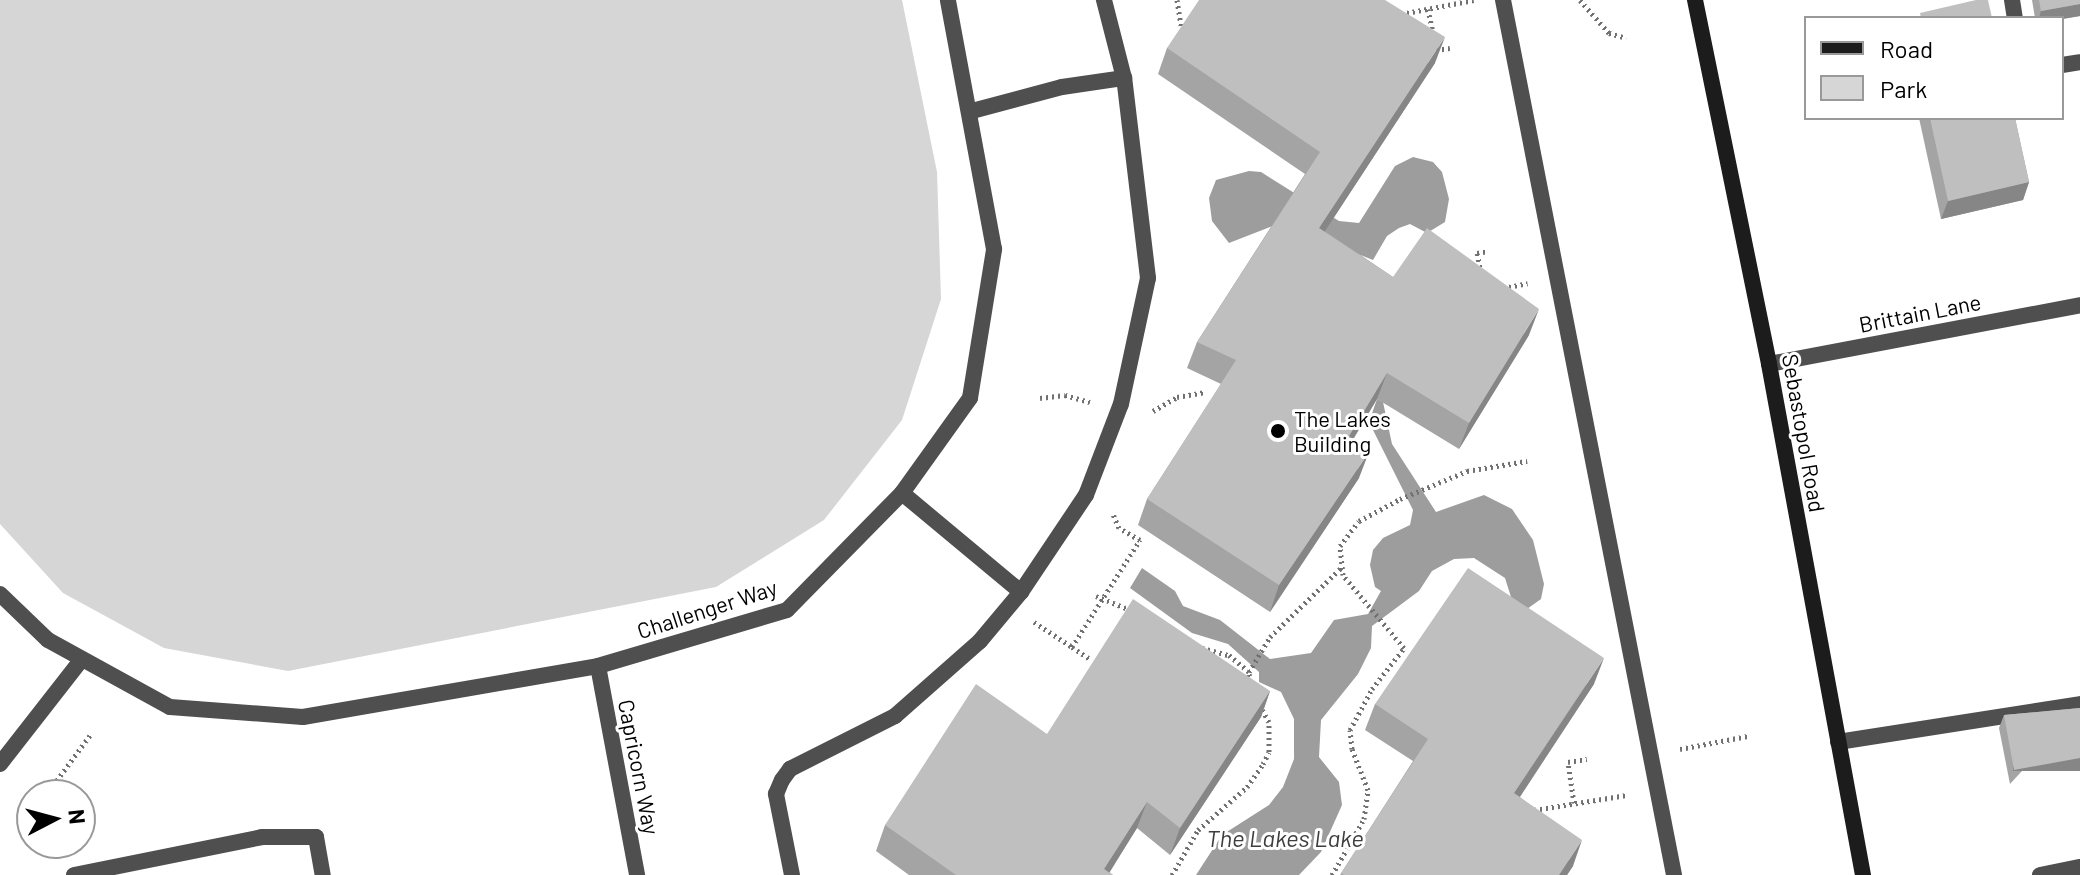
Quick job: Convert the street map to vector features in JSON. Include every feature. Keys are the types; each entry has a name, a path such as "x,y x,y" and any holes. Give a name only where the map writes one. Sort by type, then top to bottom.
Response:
{"main road":[{"name":"Sebastopol Road","path":"1695,0 1769,364 1863,875"}],"street":[{"name":"Challenger Way","path":"0,594 48,640 170,707 303,717 598,666 787,610 902,493 970,398 994,249 972,111 948,0"},
{"path":"792,875 776,794 790,769 895,716 980,641 1021,592 1086,495 1121,404 1148,278 1124,78 1104,0"},
{"path":"1503,0 1674,875"},
{"path":"972,111 1062,87 1124,78"},
{"name":"Brittain Lane","path":"1769,364 2080,305"},
{"path":"902,493 1021,592"},
{"path":"0,764 82,659"},
{"name":"Capricorn Way","path":"598,666 637,875"},
{"path":"1838,742 2080,704"},
{"path":"74,875 262,837 316,837 323,875"},
{"path":"2040,875 2080,867"}],"path":[{"path":"1177,0 1181,26"},
{"path":"1389,16 1474,0"},
{"path":"1580,0 1609,33 1626,38"},
{"path":"1428,9 1436,51 1450,48"},
{"path":"1482,278 1477,253 1488,251"},
{"path":"1499,288 1529,283"},
{"path":"1151,417 1155,405 1206,392"},
{"path":"1040,398 1065,395 1092,403"},
{"path":"1332,875 1364,819 1368,790 1352,749 1350,730 1372,689 1404,648 1369,607 1342,567 1340,546 1359,521 1405,497 1467,471 1527,461"},
{"path":"1072,647 1100,597 1140,540 1119,528 1112,520 1114,509"},
{"path":"1252,690 1250,670 1262,649 1319,585 1342,567"},
{"path":"1100,597 1133,610"},
{"path":"1034,622 1091,660"},
{"path":"1195,647 1229,655 1250,670"},
{"path":"1172,875 1198,830 1247,787 1269,752 1269,722 1258,700"},
{"path":"58,779 91,734"},
{"path":"1675,750 1748,736"},
{"path":"1574,803 1568,762 1587,759"},
{"path":"1522,812 1631,794"}],"green space":[{"path":"0,0 902,0 937,172 941,299 902,420 824,520 716,587 288,671 164,648 63,593 0,524"}],"water":[{"path":"1413,157 1433,162 1442,172 1449,199 1445,222 1427,233 1410,224 1399,228 1387,236 1373,260 1280,223 1229,243 1212,221 1209,198 1216,180 1249,171 1261,172 1339,221 1359,223 1395,166"},
{"name":"The Lakes Lake","path":"1377,399 1383,402 1392,444 1436,512 1484,495 1512,509 1533,540 1544,584 1541,599 1527,609 1511,597 1505,578 1474,558 1454,559 1432,571 1419,591 1372,626 1371,648 1358,674 1321,720 1319,757 1339,782 1342,805 1321,852 1299,875 1196,875 1222,835 1269,805 1283,787 1294,759 1294,719 1281,692 1259,682 1259,672 1228,644 1192,633 1130,588 1142,568 1175,591 1183,606 1220,620 1270,659 1311,653 1334,620 1368,614 1381,591 1375,587 1370,565 1373,550 1383,538 1410,525 1413,510 1369,422"}],"building":[{"path":"1199,0 1385,0 1445,37 1319,228 1393,277 1427,228 1539,309 1469,423 1387,373 1349,436 1369,452 1279,585 1147,499 1236,360 1197,342 1320,152 1167,48"},
{"path":"1988,0 1992,16 1921,16 1920,13"},
{"path":"2039,0 2080,0 2080,4 2041,11"},
{"path":"1930,120 2015,120 2029,182 1948,201"},
{"path":"1468,568 1604,658 1514,793 1582,840 1559,875 1344,875 1341,873 1428,739 1375,704"},
{"path":"1133,599 1270,691 1180,828 1147,802 1104,869 1113,875 956,875 885,825 976,684 1047,734"},
{"path":"2080,708 2080,758 2014,770 2004,715"}],"place":[{"name":"The Lakes Building","path":"1278,431"}]}
